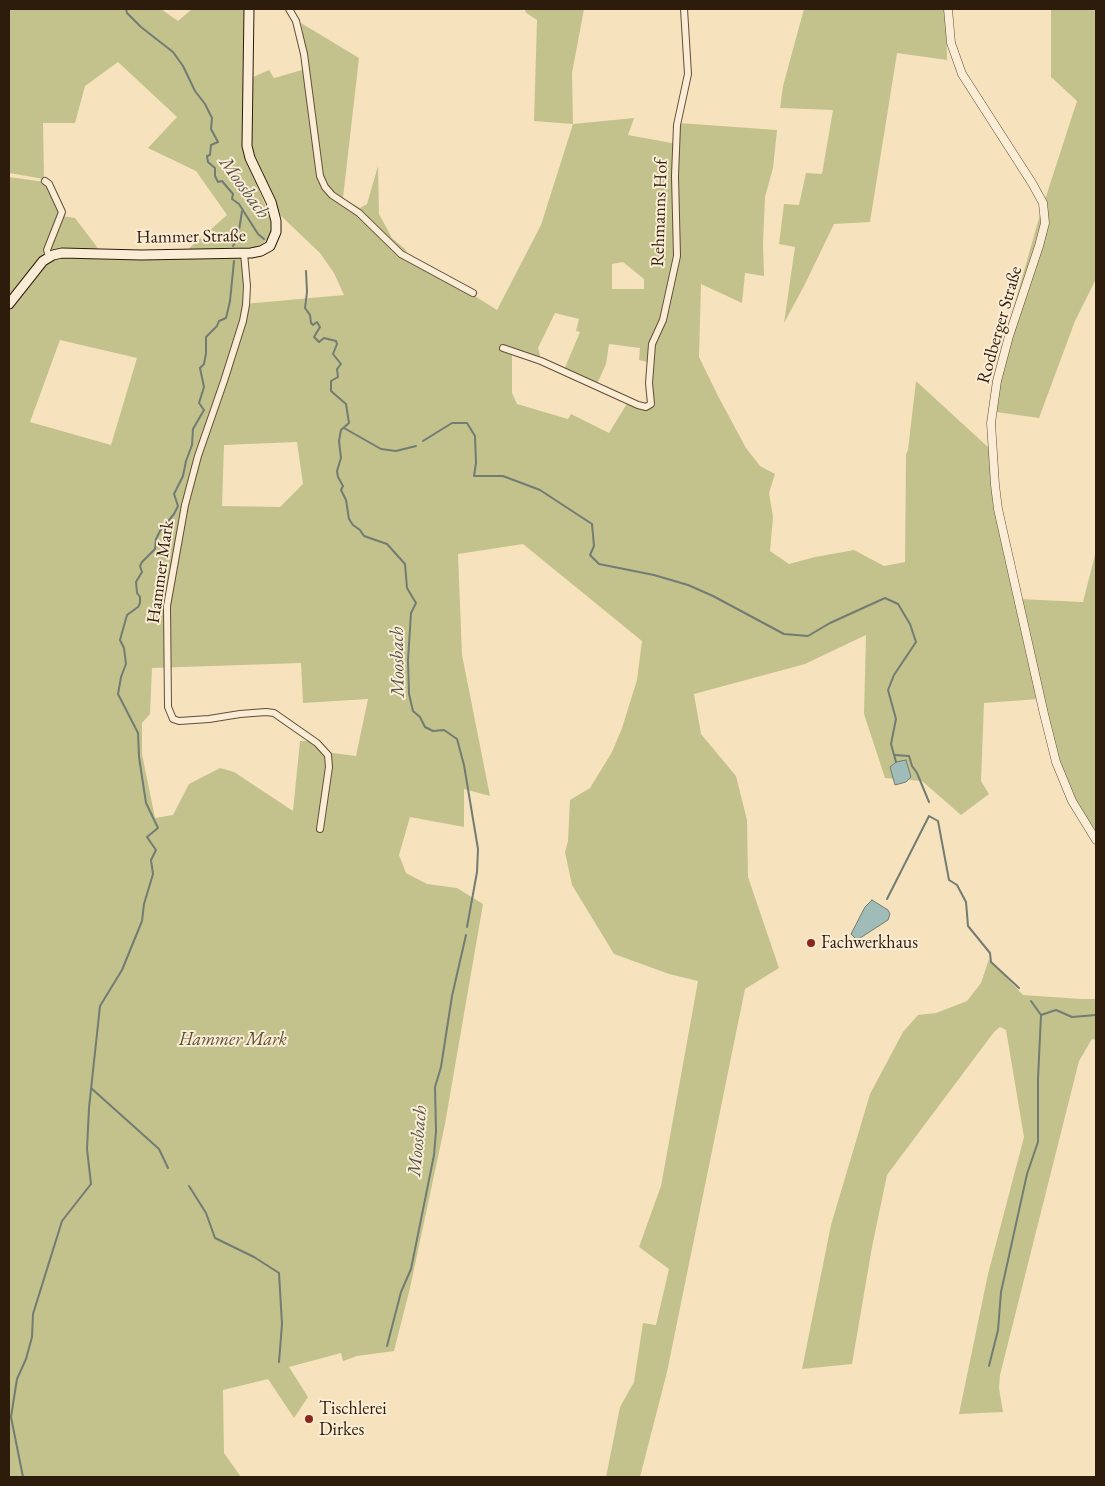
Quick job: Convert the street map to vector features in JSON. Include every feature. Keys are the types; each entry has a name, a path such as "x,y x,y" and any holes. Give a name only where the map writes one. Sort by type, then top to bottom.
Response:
{"main road":[{"name":"Hammer Straße","path":"49,257 62,252 141,255 244,253 261,250 270,246 274,238 276,226 271,202 248,150 249,9"},
{"path":"9,304 37,268 49,257"}],"street":[{"path":"289,9 296,21 304,54 320,176 325,186 332,194 359,213 401,254 473,293"},
{"name":"Rehmanns Hof","path":"503,348 541,360 638,405 646,407 650,404 649,383 652,344 663,320 676,256 675,176 677,125 688,74 684,9"},
{"name":"Rodberger Straße","path":"948,9 951,43 962,74 1043,203 1045,223 1009,336 997,381 991,423 994,485 1056,762 1072,801 1096,840"},
{"path":"45,181 62,212 47,250 49,257"},
{"name":"Hammer Mark","path":"244,253 247,286 243,321 198,456 186,505 167,606 168,707 173,718 179,721 240,714 274,713 317,744 328,754 329,767 320,829"}],"green space":[{"path":"9,9 161,9 178,21 192,9 245,9 242,144 247,162 269,214 272,228 269,238 260,246 244,250 186,251 227,215 196,171 148,148 177,117 118,62 85,86 75,123 43,123 44,179 9,173"},
{"path":"526,9 584,9 572,73 573,124 534,121 537,20 525,12"},
{"path":"804,9 946,9 947,60 897,53 870,222 834,224 784,323 795,247 779,244 784,204 799,205 806,173 822,174 833,110 780,108 783,86"},
{"path":"1051,9 1096,9 1096,279 1075,321 1039,418 989,411 994,381 1005,338 1039,218 1077,101 1051,77"},
{"name":"Hammer Mark","path":"301,23 359,58 343,198 360,208 367,204 378,166 379,214 392,238 405,249 411,261 446,278 497,310 541,225 573,124 634,118 628,135 677,144 679,123 777,130 773,168 765,197 764,276 745,273 742,303 701,284 699,357 746,448 760,466 775,474 769,493 773,517 770,551 789,564 854,550 884,566 905,562 906,454 916,381 989,448 993,486 1038,699 984,703 981,781 989,794 961,815 922,781 885,778 864,714 866,635 805,664 694,694 701,734 736,776 747,820 748,877 779,968 745,989 667,1372 640,1477 606,1477 620,1407 634,1382 643,1323 656,1325 669,1269 639,1247 661,1186 698,981 669,974 614,954 572,885 565,852 568,841 570,800 590,788 612,752 622,728 637,680 642,641 523,544 458,554 462,655 490,796 464,789 464,827 410,817 399,855 406,873 427,884 457,888 483,904 445,1124 410,1288 394,1351 357,1356 343,1361 341,1353 289,1367 308,1397 294,1418 268,1379 223,1390 224,1453 241,1477 9,1477 9,177 45,182 60,211 41,259 68,255 140,260 242,256 244,304 344,295 334,273 320,253 280,215 249,145 251,78 269,70 274,78 309,68","holes":["623,262 644,279 644,289 612,289 612,264","555,313 579,319 576,331 580,332 564,370 541,359 538,348","60,340 137,358 111,445 30,422","609,344 640,348 639,360 648,362 649,400 647,405 597,384 606,364","512,353 541,363 628,402 609,433 571,414 568,419 517,404 512,393","297,442 303,484 280,507 222,506 224,445","301,663 303,703 368,699 356,756 326,752 311,741 300,741 293,811 234,772 220,768 189,784 173,815 155,818 142,754 142,723 150,714 152,668"]},
{"path":"62,216 75,218 100,251 53,251 50,248"},
{"path":"1096,551 1096,838 1089,828 1059,767 1019,599 1083,602"},
{"path":"989,959 1023,995 1096,999 1096,1040 1092,1039 1079,1061 1000,1375 999,1388 1003,1412 959,1414 988,1274 1024,1137 1006,1030 1000,1027 994,1032 887,1175 872,1247 852,1364 802,1369 831,1225 870,1094 903,1032 918,1015 936,1013 967,1001 981,983"}],"water":[{"path":"906,760 911,777 906,782 895,785 890,767 896,762"},
{"path":"872,900 888,910 890,914 888,920 857,940 851,934 865,907"}],"waterway":[{"name":"Moosbach","path":"126,9 127,13 141,27 173,52 183,66 195,91 205,104 212,118 211,129 218,142 211,145 210,155 207,156 208,162 215,168 215,176 218,182 222,181 233,194 232,199 239,204 258,234 264,239"},
{"path":"233,246 238,237 242,211"},
{"path":"23,1477 11,1417 17,1379 26,1359 32,1337 33,1314 62,1221 91,1184 87,1149 89,1108 100,1006 122,970 142,921 144,904 153,874 151,860 156,850 147,837 158,828 146,803 139,757 138,733 118,694 126,664 124,648 120,640 127,615 138,607 140,603 136,582 142,572 140,566 155,549 156,539 160,531 178,506 174,494 183,476 192,445 193,429 204,410 199,403 204,387 200,368 204,364 206,337 217,326 219,321 226,318 230,301 234,261"},
{"name":"Moosbach","path":"306,271 307,292 305,308 310,315 311,323 313,325 317,322 320,327 314,337 319,342 324,338 336,341 337,344 333,354 341,364 337,369 338,377 331,381 331,391 346,404 349,423 341,430 339,441 341,458 337,471 343,486 341,490 346,500 349,519 364,536 387,544 405,564 407,588 416,603 411,613 408,660 409,694 413,711 420,717 425,727 433,731 444,730 457,739 464,765 478,849 477,872 467,927"},
{"path":"423,441 452,423 467,423 475,436 476,463 474,476 503,476 540,490 592,524 594,546 590,555 599,564 654,575 688,585 713,596 784,634 808,636 830,623 885,598 898,604 910,624 916,642 894,675 888,690 896,719 891,744 896,762"},
{"path":"344,428 381,449 396,451 416,446"},
{"path":"895,755 909,756 929,802"},
{"path":"887,899 929,816 938,821 949,880 957,885 966,902 968,926 990,953 991,962 1019,988"},
{"name":"Moosbach","path":"387,1346 401,1292 411,1269 434,1155 436,1131 435,1087 441,1067 452,996 466,935"},
{"path":"989,1366 998,1330 1001,1292 1027,1174 1038,1142 1041,1015 1031,1001"},
{"path":"1041,1015 1056,1010 1072,1017 1096,1015"},
{"path":"91,1088 159,1149 168,1168"},
{"path":"189,1186 206,1213 215,1238 254,1257 279,1273 282,1324 279,1362"}],"place":[{"name":"Fachwerkhaus","path":"811,943"},
{"name":"Tischlerei Dirkes","path":"309,1419"}]}
